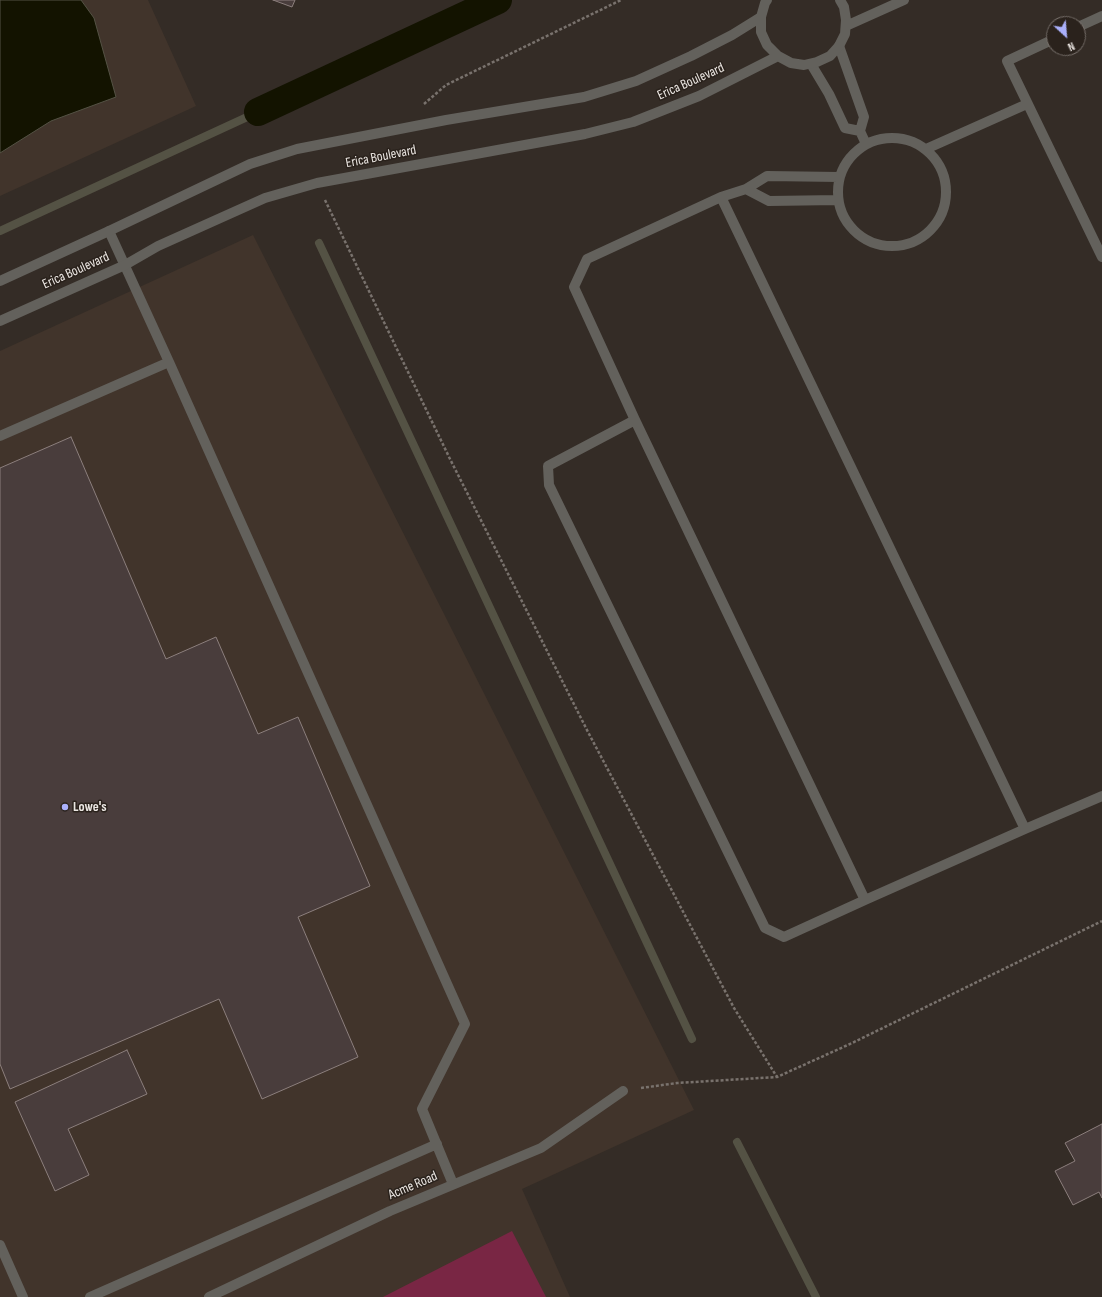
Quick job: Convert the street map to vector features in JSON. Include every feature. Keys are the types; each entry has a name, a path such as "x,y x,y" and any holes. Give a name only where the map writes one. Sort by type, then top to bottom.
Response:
{"street":[{"path":"767,0 761,17 761,32 767,45 778,56 791,63 804,65 817,62 830,56 839,46 845,34 846,26 844,7 840,0"},
{"path":"846,26 904,0"},
{"path":"1086,23 1102,16"},
{"name":"Erica Boulevard","path":"0,281 250,164 298,149 446,120 584,97 636,81 691,56 732,35 761,17"},
{"path":"1046,43 1006,61 1102,257"},
{"path":"839,46 864,117 860,131 866,144"},
{"name":"Erica Boulevard","path":"0,321 125,265 158,246 265,198 317,183 584,134 633,122 699,96 778,56"},
{"path":"810,64 829,94 845,128 860,131"},
{"path":"926,149 1027,104"},
{"path":"893,137 911,140 926,149 938,162 945,179 946,197 942,214 932,229 917,240 900,245 882,245 865,239 850,228 841,212 838,200 837,195 839,177 847,160 859,147 875,139 893,137"},
{"path":"839,177 767,176 746,189 721,197 587,259 574,287 635,420 865,900"},
{"path":"746,189 769,201 838,200"},
{"path":"721,197 1025,830"},
{"path":"109,231 465,1024 422,1109 453,1184"},
{"path":"0,436 169,362"},
{"path":"635,420 548,466 549,485 765,928 784,937 1102,796"},
{"name":"Acme Road","path":"209,1297 390,1211 541,1148 623,1091"},
{"path":"90,1297 437,1144"},
{"path":"0,1245 23,1297"}],"path":[{"path":"420,107 446,85 621,0"},
{"path":"317,183 450,459 588,732 734,1008 777,1077"},
{"path":"623,1091 677,1082 777,1077 850,1044 1102,921"}],"shaded area":[{"path":"0,0 148,0 196,106 0,196"},
{"path":"0,0 81,0 94,18 116,97 51,121 0,153"},
{"path":"253,235 694,1110 522,1189 570,1297 0,1297 0,351"},
{"path":"512,1231 546,1297 383,1297"}],"building":[{"path":"273,0 295,0 292,7"},
{"path":"71,437 166,659 216,637 258,734 298,717 370,886 298,917 358,1057 262,1099 219,999 10,1089 0,1064 0,468"},
{"path":"127,1050 147,1094 68,1129 89,1175 55,1191 15,1102"},
{"path":"1102,1124 1102,1198 1099,1192 1073,1205 1055,1171 1075,1161 1065,1143"}],"waterway":[{"path":"258,112 498,0"},
{"path":"0,231 258,112"},
{"path":"319,243 692,1039"},
{"path":"737,1142 816,1297"}],"place":[{"name":"Lowe's","path":"65,807"}]}
